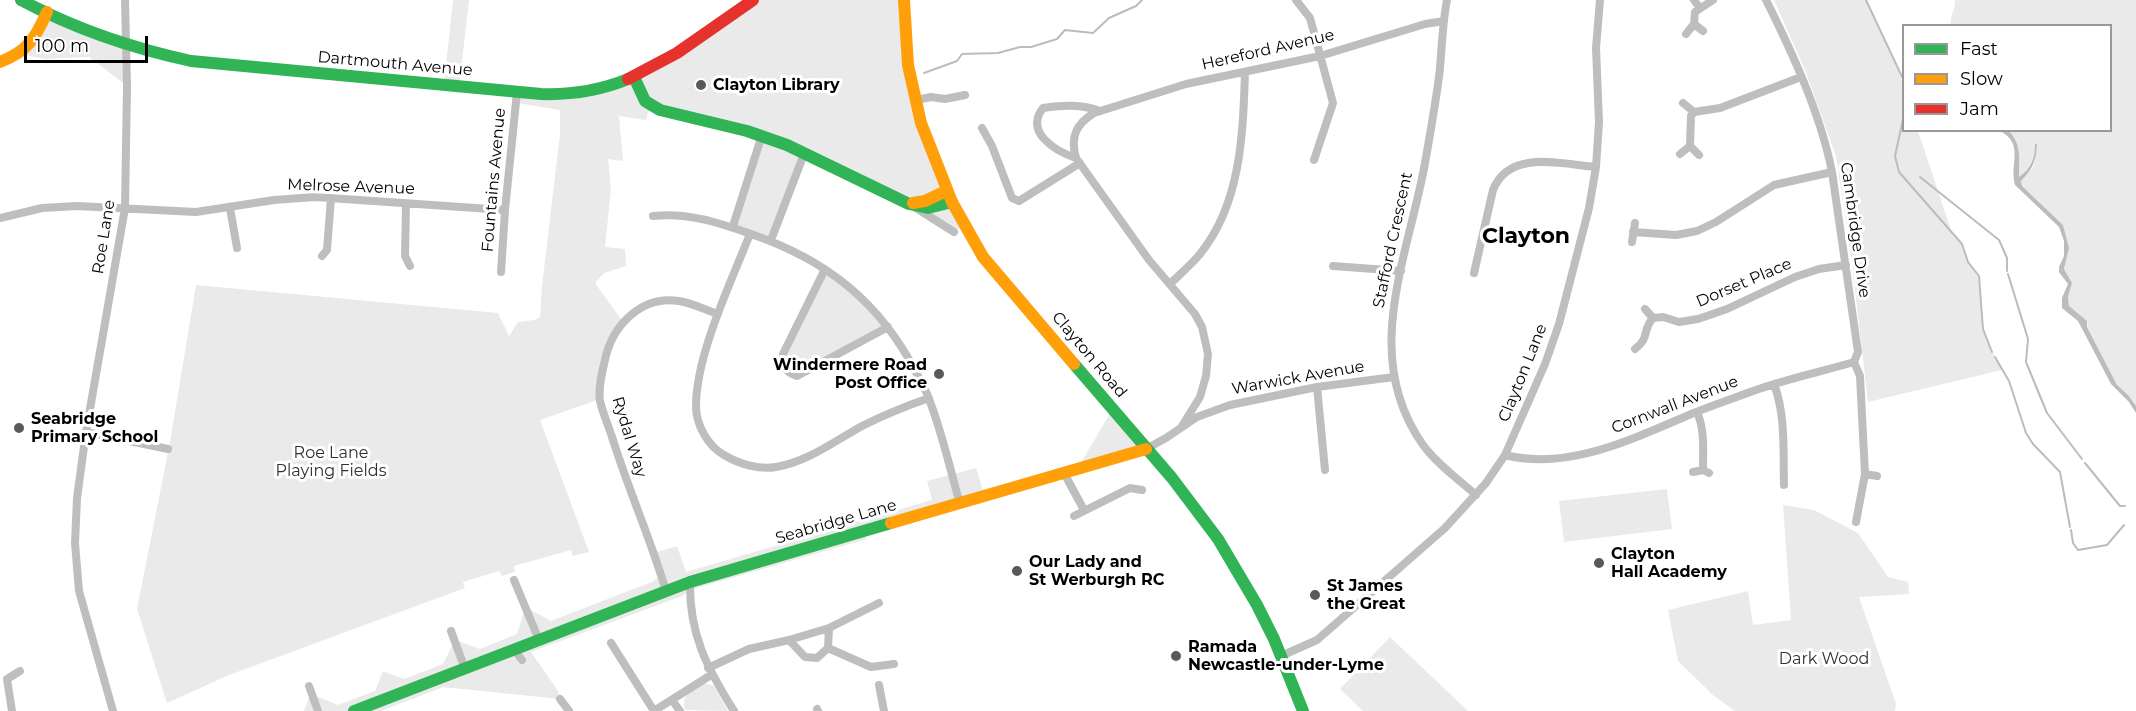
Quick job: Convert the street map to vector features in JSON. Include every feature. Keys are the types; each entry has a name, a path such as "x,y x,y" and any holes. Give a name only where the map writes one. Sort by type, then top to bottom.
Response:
{"street":[{"name":"Dartmouth Avenue","path":"21,0 125,44 155,54 190,61 550,94 586,93 634,77 663,63 753,0"},
{"name":"Roe Lane","path":"113,711 79,591 76,566 77,498 86,432 125,208 128,86 125,0"},
{"name":"Clayton Road","path":"904,0 908,65 927,143 949,197 983,257 1146,449 1174,478 1233,559 1264,616 1303,711"},
{"path":"1296,0 1310,18 1333,103 1314,160"},
{"name":"Stafford Crescent","path":"1447,0 1431,128 1392,307 1390,331 1394,377 1402,407 1424,446 1476,495"},
{"name":"Clayton Lane","path":"1281,656 1317,640 1446,528 1492,475 1505,454 1545,364 1559,324 1589,208 1596,166 1599,122 1596,48 1600,0"},
{"path":"1686,34 1694,24 1696,4 1713,0"},
{"name":"Cambridge Drive","path":"1766,0 1801,77 1829,156 1832,172 1858,352 1854,362 1860,376 1865,474 1856,522"},
{"path":"0,62 15,57 34,42 47,12"},
{"name":"Hereford Avenue","path":"1182,426 1200,397 1206,376 1208,354 1205,339 1195,314 1149,260 1078,160 1073,137 1076,128 1083,119 1100,111 1186,84 1320,56 1425,24 1444,21"},
{"path":"1694,24 1702,31"},
{"path":"1170,284 1200,254 1217,227 1234,185 1244,117 1245,72"},
{"path":"634,77 645,101 660,110 762,135 909,204 954,232"},
{"path":"1683,103 1694,112 1720,108 1801,77"},
{"name":"Fountains Avenue","path":"501,272 505,210 518,92"},
{"path":"916,100 931,97 945,99 965,94"},
{"name":"Hereford Avenue","path":"1078,160 1065,154 1038,133 1035,122 1037,115 1043,108 1059,105 1086,106 1100,111"},
{"path":"1694,112 1691,116 1690,146 1698,155"},
{"path":"982,128 992,146 1012,198 1019,201 1078,160"},
{"path":"733,226 762,135"},
{"path":"1680,154 1690,146"},
{"path":"771,240 804,154"},
{"path":"1474,273 1493,190 1504,171 1527,162 1596,166"},
{"path":"1632,242 1634,227 1677,235 1697,231 1736,211 1752,197 1774,185 1832,172"},
{"path":"909,204 928,208 949,197"},
{"path":"322,256 327,250 331,198"},
{"name":"Melrose Avenue","path":"0,218 42,208 77,206 196,212 274,200 331,198 505,210"},
{"path":"406,204 405,256 410,266"},
{"path":"230,208 237,248"},
{"path":"653,216 706,219 771,240 825,269 862,297 906,351 929,398 960,504"},
{"path":"750,234 718,314 699,378 696,408 707,440 716,451 736,462 759,467 776,467 801,460 864,426 929,398"},
{"name":"Dorset Place","path":"1653,318 1664,317 1678,322 1698,319 1727,309 1795,277 1819,269 1846,265"},
{"path":"1333,266 1401,271"},
{"path":"825,269 783,354 782,364 787,372 797,376 888,327"},
{"name":"Rydal Way","path":"666,591 600,399 606,352 619,326 628,316 645,306 662,301 679,301 718,314"},
{"path":"1635,349 1645,340 1648,323 1653,318 1645,309"},
{"path":"1645,340 1651,350"},
{"name":"Cornwall Avenue","path":"1505,454 1525,460 1573,456 1617,445 1774,384 1854,362"},
{"name":"Warwick Avenue","path":"1146,449 1211,411 1264,397 1317,387 1394,377"},
{"path":"1774,384 1781,402 1783,422 1782,485"},
{"path":"1317,387 1325,470"},
{"path":"1200,397 1211,411"},
{"path":"1693,472 1706,471 1702,423 1697,412"},
{"path":"86,432 168,448"},
{"name":"Seabridge Lane","path":"354,711 690,582 1146,449"},
{"path":"1064,473 1083,510"},
{"path":"1865,474 1877,476"},
{"path":"1074,516 1130,488 1142,490"},
{"path":"514,579 539,640"},
{"path":"690,582 693,619 700,650 734,711"},
{"path":"611,643 654,711 710,671 749,649 829,628 879,603"},
{"path":"789,640 805,657 817,658 828,648 829,628"},
{"path":"451,631 465,669"},
{"path":"828,648 872,668 894,664"},
{"path":"514,649 522,660"},
{"path":"12,711 7,679 20,671"},
{"path":"309,686 318,711"},
{"path":"879,686 884,711"},
{"path":"560,699 569,711"},
{"path":"672,699 680,711"}],"green space":[{"path":"453,0 469,0 459,87 444,84"},
{"name":"Roe Lane Playing Fields","path":"753,0 904,0 921,123 964,225 954,232 804,154 771,240 733,226 761,135 650,105 646,120 619,116 623,161 608,159 611,189 605,247 625,249 626,266 604,273 595,283 623,322 613,335 600,399 540,420 589,552 573,556 571,550 514,566 515,572 502,576 499,571 463,582 465,588 229,675 167,703 137,609 170,442 196,285 498,313 509,336 518,322 540,317 560,134 560,110 517,103 517,92 550,94 618,84"},
{"path":"1774,0 1866,0 1902,83 1902,132 1918,132 1953,236 1962,244 1968,262 1979,276 1983,329 2002,370 1868,402 1852,264 1836,156 1805,70"},
{"path":"1955,0 2136,0 2136,406 2117,385 2087,327 2088,324 2069,306 2068,297 2072,283 2064,269 2069,248 2063,225 2022,186 2021,181 2034,166 2037,144 2031,163 2019,177 2018,147 2010,132 2112,132 2112,24 1951,24"},
{"path":"47,12 125,44 127,86 89,57 45,59 20,54"},
{"path":"825,269 888,327 797,376 787,372 783,354"},
{"path":"1113,408 1146,449 1078,468"},
{"path":"976,468 983,491 863,532 867,539 690,590 682,596 531,652 558,691 560,699 443,687 381,711 304,711 309,698 314,695 338,705 375,691 383,671 404,679 443,664 455,640 480,649 517,634 524,612 529,609 551,621 654,581 661,573 654,553 677,546 686,572 932,500 927,481"},
{"path":"1667,489 1672,529 1564,542 1559,501"},
{"name":"Dark Wood","path":"1783,505 1814,510 1858,533 1888,577 1908,582 1909,594 1859,597 1896,704 1895,711 1735,711 1714,696 1678,661 1668,610 1748,591 1753,625 1791,620"},
{"path":"1390,637 1468,711 1363,711 1340,689"},
{"path":"705,683 714,686 728,711 685,710 686,696"}],"shaded area":[{"path":"2002,132 2010,132 2016,142 2019,152 2019,177 2032,163 2035,144 2037,144 2033,164 2021,181 2022,186 2063,225 2069,248 2064,269 2072,283 2068,297 2069,306 2087,321 2087,327 2117,385 2136,406 2136,413 2129,402 2111,384 2078,321 2062,308 2062,298 2068,284 2059,272 2064,256 2064,241 2059,227 2015,185 2014,148 2008,136"}],"waterway":[{"path":"924,73 957,61 962,54 998,53 1020,47 1031,47 1057,39 1065,30 1093,33 1109,18 1136,6 1142,0"},
{"path":"1866,0 1902,77"},
{"path":"1902,124 1895,156 1899,172 1962,244 1968,262 1979,276 1983,329 1992,352"},
{"path":"1920,177 1999,240 2007,258 2007,271"},
{"path":"2008,274 2028,339 2026,362 2047,413 2082,459"},
{"path":"1995,357 2009,381 2026,433 2033,444 2060,472 2070,527"},
{"path":"2085,463 2120,506 2125,506"},
{"path":"2071,530 2073,543 2078,550 2107,545 2124,525"}],"traffic: fast":[{"path":"21,0 62,20 104,36 191,61 541,94 585,91 607,87 628,79"},
{"path":"634,77 645,101 660,110 747,131 787,145 909,204 928,208 952,202"},
{"path":"1074,364 1172,478 1218,539 1274,639 1303,711"},
{"path":"354,711 690,582 891,523"}],"traffic: slow":[{"path":"904,0 908,65 921,123 952,202 983,257 1074,364"},
{"path":"0,62 10,58 30,43 47,12"},
{"path":"913,203 925,201 946,191"},
{"path":"891,523 1146,449"}],"traffic: jam":[{"path":"628,79 677,53 753,0"}],"place":[{"name":"Clayton Library","path":"701,85"},
{"name":"Windermere Road Post Office","path":"939,374"},
{"name":"Seabridge Primary School","path":"19,428"},
{"name":"Clayton Hall Academy","path":"1599,563"},
{"name":"Our Lady and St Werburgh RC","path":"1017,571"},
{"name":"St James the Great","path":"1315,595"},
{"name":"Ramada Newcastle-under-Lyme","path":"1176,656"}],"district":[{"name":"Clayton","path":"1526,237"}]}
